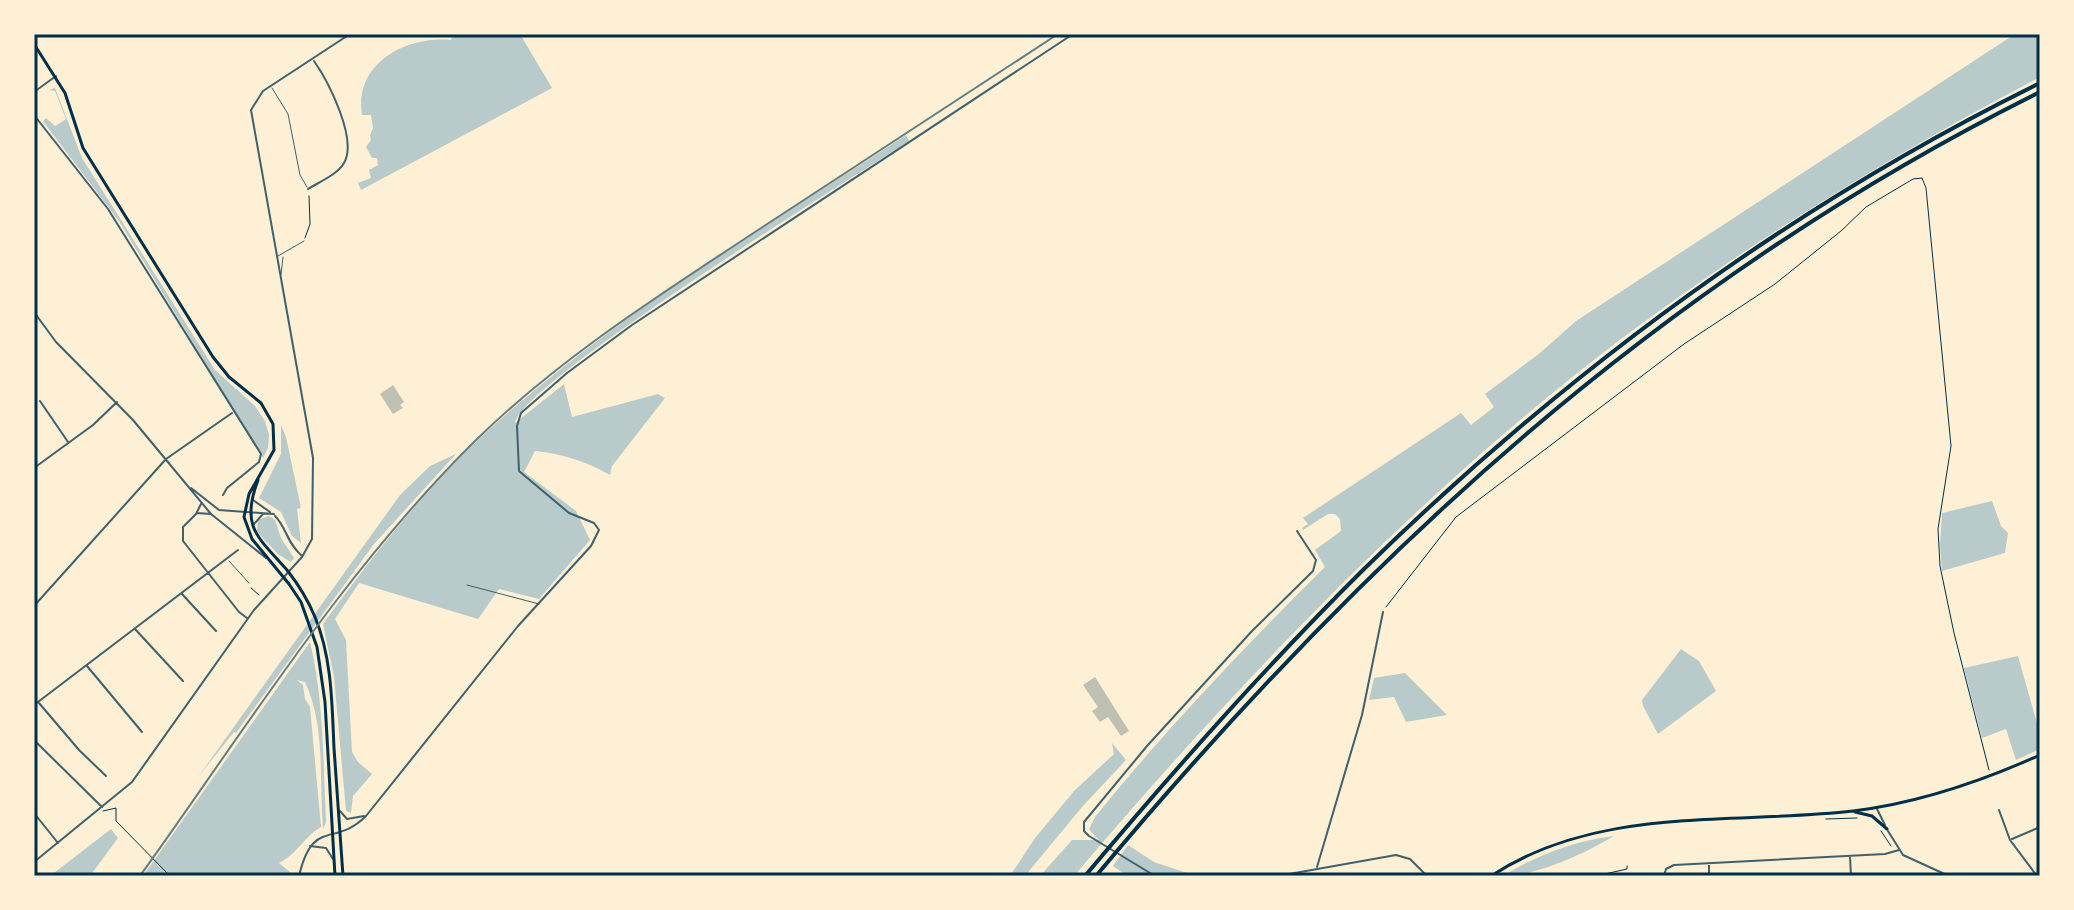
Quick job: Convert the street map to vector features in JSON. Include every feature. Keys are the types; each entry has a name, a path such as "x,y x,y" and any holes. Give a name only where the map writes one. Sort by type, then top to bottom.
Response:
{"highway":[{"path":"1085,876 1228,711 1333,601 1421,515 1547,404 1661,316 1806,216 1919,147 2040,83"},
{"path":"1096,876 1233,718 1326,618 1426,522 1555,409 1676,315 1809,223 1923,154 2040,92"}],"main road":[{"path":"34,44 65,93 83,148 213,357 229,377 261,403 270,416 275,432 274,450 252,498 252,528 306,598 320,631 327,660 343,876"},
{"path":"260,478 249,494 244,512 252,539 301,602 314,634 320,661 335,876"},
{"path":"1491,876 1546,848 1611,829 1654,823 1876,807 1926,797 1990,777 2040,755"},
{"path":"1852,811 1872,816 1887,829"}],"street":[{"path":"34,862 102,808 140,772 263,599 302,557 313,534 313,458 251,119 258,96 350,34"},
{"path":"299,876 309,846 317,839 354,826 366,816 518,626 591,546 599,530 594,523 569,513 517,468 517,426 526,409 567,373 632,325 1073,34"},
{"path":"308,189 342,166 347,155 345,134 333,94 313,58"},
{"path":"34,92 56,76"},
{"path":"34,115 108,209 261,458 223,495"},
{"path":"34,313 56,342 117,402 211,514 269,560"},
{"path":"40,401 68,443"},
{"path":"34,468 117,402"},
{"path":"34,606 166,459 233,412"},
{"path":"187,484 215,508 274,514"},
{"path":"252,498 281,521 288,542 302,557"},
{"path":"201,502 181,535 186,546 239,612 249,618"},
{"path":"196,514 211,514"},
{"path":"252,528 256,519 264,514"},
{"path":"1155,876 1089,836 1084,831 1084,822 1252,631 1313,571 1316,560 1297,531"},
{"path":"34,705 238,550"},
{"path":"182,594 216,631"},
{"path":"1317,867 1362,715 1383,612"},
{"path":"135,629 183,681"},
{"path":"87,666 142,732"},
{"path":"38,702 106,776"},
{"path":"34,740 102,808"},
{"path":"1876,807 1897,851"},
{"path":"338,809 347,819 366,816"},
{"path":"1999,810 2010,840 2037,876"},
{"path":"34,813 58,843"},
{"path":"2010,840 2040,827"},
{"path":"309,846 326,848 334,861"},
{"path":"1664,876 1669,866 1709,861 1850,856 1897,851 1949,876"},
{"path":"1278,876 1399,855 1410,859 1427,876"},
{"path":"1850,856 1851,876"},
{"path":"1709,861 1709,876"}],"lane":[{"path":"271,86 288,114 300,175 308,189"},
{"path":"276,256 285,254 304,241"},
{"path":"280,277 285,254"},
{"path":"227,559 249,583"},
{"path":"467,585 539,604"}],"path":[{"path":"1383,612 1456,517 1684,344 1775,284 1866,207 1913,179 1922,178 1926,188 1951,446 1938,529 1940,566 1990,777"},
{"path":"304,241 310,224 308,189"},
{"path":"249,583 263,599"},
{"path":"102,808 105,812 116,808 116,821 170,876"},
{"path":"1822,819 1865,818"},
{"path":"1877,826 1897,851"},
{"path":"1596,876 1627,869 1627,866"}],"shaded area":[{"path":"454,34 520,34 552,88 361,190 358,183 371,178 369,170 378,165 377,158 372,158 366,147 373,128 371,115 362,115 366,81 375,67 401,48 434,40 451,40"},
{"path":"2015,34 2040,34 2040,77 1931,136 1825,200 1721,267 1621,339 1473,461 1333,593 1200,732 1074,876 1040,876 1072,840 1098,840 1089,829 1122,784 1206,689 1325,567 1315,550 1341,531 1340,519 1335,514 1328,514 1303,530 1308,524 1303,518 1461,413 1471,425 1494,407 1485,394 1540,353 1576,321"},
{"path":"55,88 82,158 215,370 255,406 265,421 269,435 263,458 119,221 43,121 46,118 55,126 66,119 55,91 49,90"},
{"path":"906,135 909,141 694,280 572,366 532,400 515,423 564,384 572,417 658,394 665,398 612,466 610,475 574,459 535,451 524,472 576,511 590,540 539,599 499,589 478,619 359,583 335,619 346,640 352,752 372,774 353,796 351,813 346,811 334,677 323,624 397,527 480,438 580,354 686,278"},
{"path":"281,425 301,508 297,509 301,543 292,536 281,512 259,498 281,454"},
{"path":"456,454 374,544 236,733 198,777 400,495 430,466"},
{"path":"1992,501 2001,526 2008,533 2005,553 1942,571 1942,513"},
{"path":"269,516 275,520 281,538 294,558 291,562 279,555 263,538 274,553 257,531 258,520"},
{"path":"310,642 322,731 326,822 323,829 316,717 305,682 297,680 303,685 310,707 321,827 279,863 290,872 286,876 143,876"},
{"path":"1681,649 1699,661 1716,691 1658,734 1642,700"},
{"path":"2018,656 2040,734 2040,749 2016,760 2006,729 1982,738 1964,668"},
{"path":"1405,673 1447,715 1406,722 1394,697 1369,700 1374,678"},
{"path":"1112,743 1126,760 1025,876 1010,876 1035,838 1075,790 1114,754"},
{"path":"111,829 118,838 90,876 50,876"},
{"path":"1614,836 1560,863 1503,876 1556,850"},
{"path":"1128,845 1154,862 1196,876 1127,876 1113,866"}],"building":[{"path":"393,385 404,402 400,405 403,408 393,414 380,394"},
{"path":"1095,677 1129,731 1121,736 1108,717 1100,722 1092,711 1098,707 1083,685"}],"railway":[{"path":"140,876 340,595 428,490 508,410 646,304 1058,34"}]}
